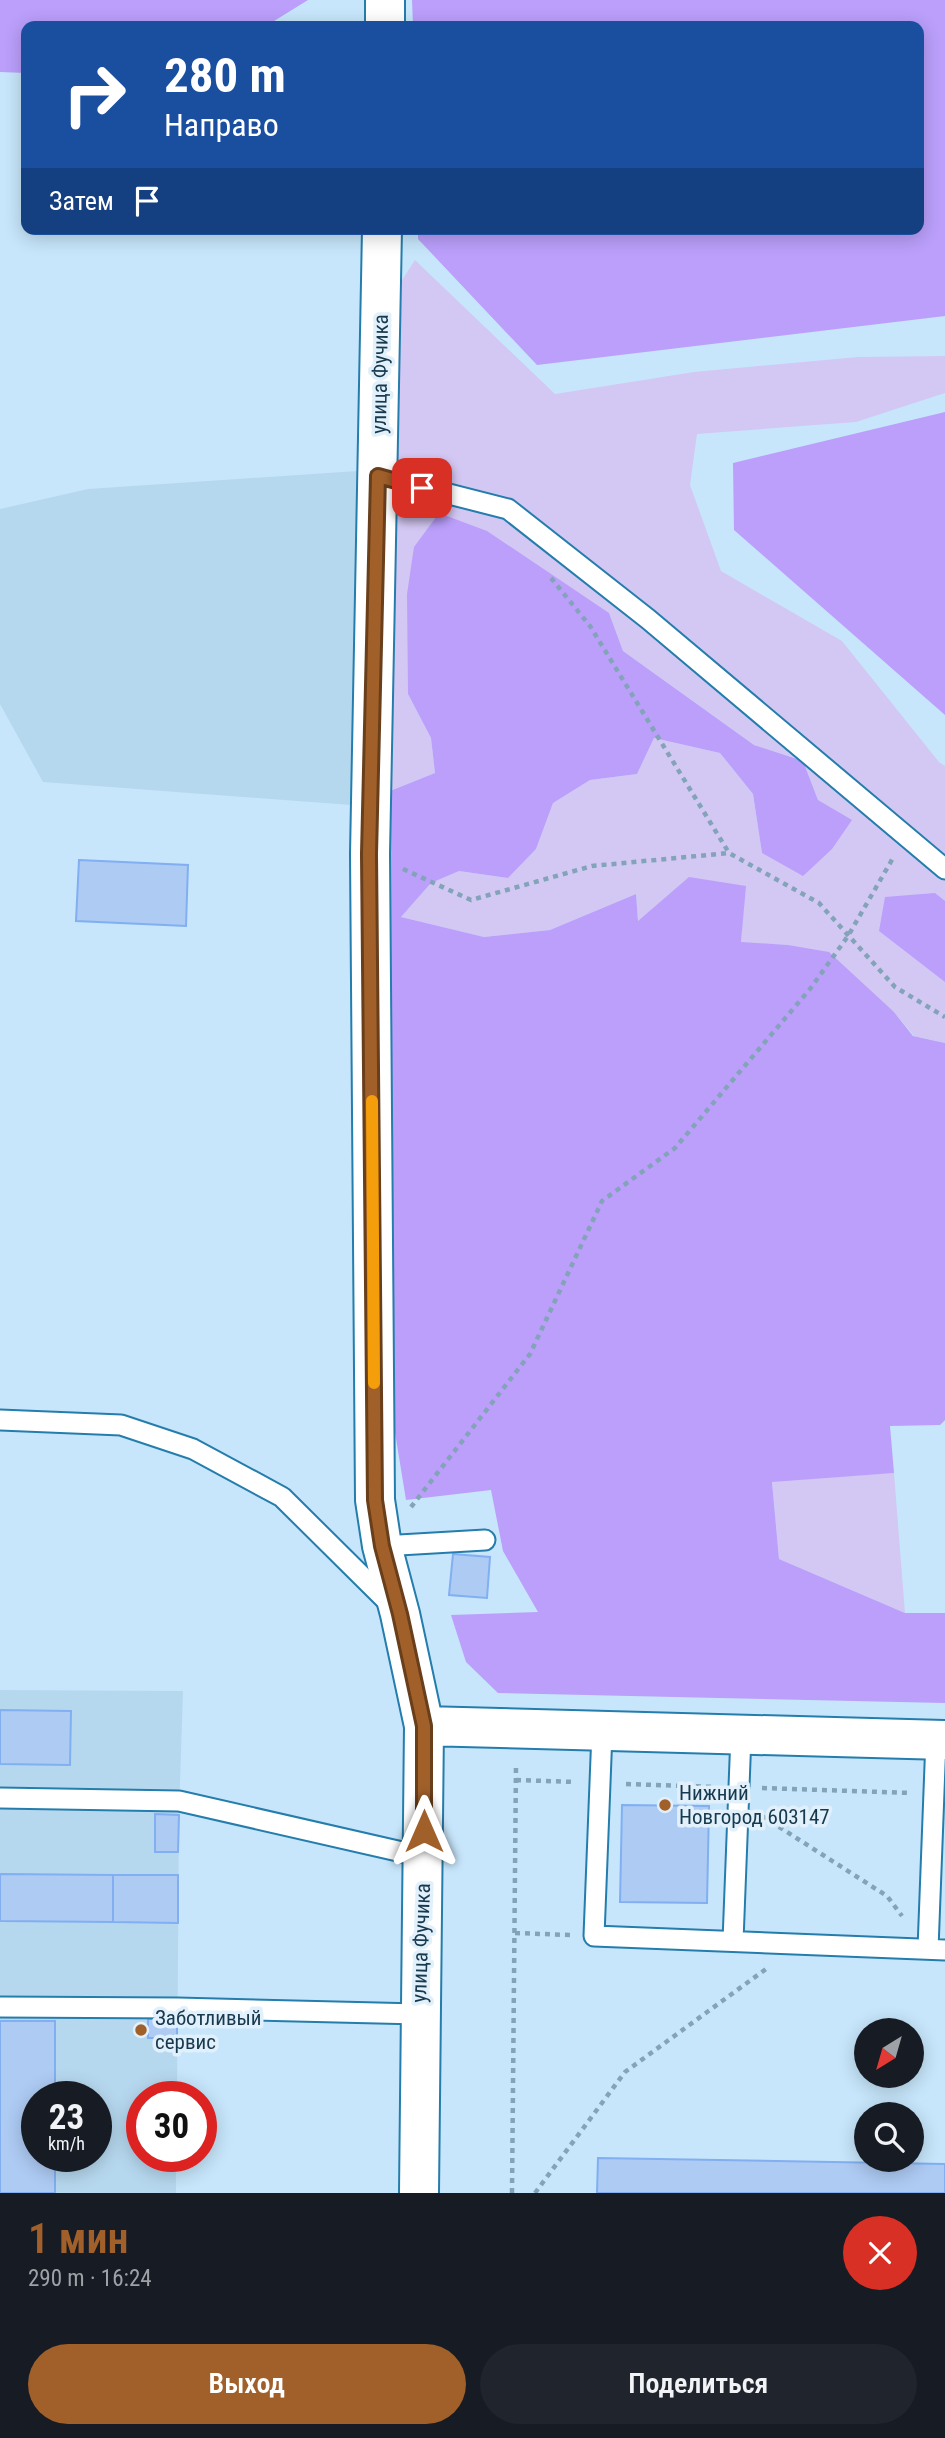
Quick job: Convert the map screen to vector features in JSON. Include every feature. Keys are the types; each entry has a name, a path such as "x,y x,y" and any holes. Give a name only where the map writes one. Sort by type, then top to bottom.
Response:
{"street":[{"path":"385,0 385,21"},
{"name":"улица Фучика","path":"382,235 369,854 375,1500 382,1546 424,1726 419,2193"},
{"path":"424,1726 941,1740"}],"lane":[{"path":"378,476 508,509 648,619 945,869"},
{"path":"0,1420 121,1425 193,1449 282,1497 400,1614"},
{"path":"382,1546 485,1540"},
{"path":"602,1732 594,1936 937,1950 941,1740"},
{"path":"733,1941 741,1735"},
{"path":"0,1798 179,1801 424,1857"},
{"path":"0,2007 419,2014"}],"path":[{"path":"548,576 590,626 729,853 819,903 895,987 945,1017"},
{"path":"382,1546 530,1354 603,1201 675,1148 810,989 848,936 906,836"},
{"path":"369,854 471,900 592,866 729,853"},
{"path":"512,2193 517,1730"},
{"path":"738,1801 887,1896 937,1950"},
{"path":"514,1933 594,1936"},
{"path":"535,2193 625,2072 800,1944"}],"shaded area":[{"path":"0,0 308,0 274,21 21,21 21,73 0,72"},
{"path":"412,0 945,0 945,316 537,365 418,239 418,235 924,235 924,21 413,21"},
{"path":"415,260 555,394 694,372 858,357 945,356 945,393 856,422 697,434 690,485 721,571 842,641 945,766 945,1043 914,1036 894,1012 788,945 741,943 745,886 661,903 638,921 636,894 550,930 484,937 401,917 431,883 459,871 508,878 536,849 553,803 590,780 637,774 654,738 720,753 753,794 762,853 818,800 803,761 754,745 623,651 609,613 408,694 431,738 435,773 390,791 402,280"},
{"path":"945,412 945,715 734,530 733,463"},
{"path":"357,471 351,805 43,782 0,704 0,509 88,489"},
{"path":"439,513 487,531 609,613 623,651 754,745 803,761 818,800 852,820 832,849 803,876 762,853 753,794 720,753 654,738 637,774 590,780 553,803 536,849 508,878 459,871 431,883 401,917 484,937 550,930 636,894 638,921 689,877 746,886 741,942 788,945 829,952 894,1012 913,1036 945,1043 945,1420 940,1425 890,1426 894,1473 772,1482 779,1559 905,1613 945,1613 945,1703 498,1693 466,1662 451,1615 538,1612 503,1551 491,1490 406,1500 378,1328 390,791 435,773 431,738 408,694 407,594 414,547"},
{"path":"935,893 945,901 945,982 879,931 885,897"},
{"path":"894,1473 905,1613 779,1559 772,1481"},
{"path":"0,1690 183,1691 179,1815 177,2081 126,2081 126,2172 176,2172 176,2193 0,2193"}],"building":[{"path":"79,860 188,865 186,926 76,921"},
{"path":"453,1554 490,1557 487,1598 449,1595"},
{"path":"0,1710 71,1711 70,1765 0,1764"},
{"path":"622,1805 709,1806 707,1903 620,1902"},
{"path":"155,1814 179,1815 178,1852 155,1852"},
{"path":"0,1874 113,1875 113,1922 0,1921"},
{"path":"113,1875 178,1875 178,1923 113,1922"},
{"path":"148,2019 177,2019 177,2038 148,2038"},
{"path":"0,2021 55,2021 55,2081 21,2081 21,2172 55,2172 55,2193 0,2193"},
{"path":"598,2158 854,2162 854,2172 924,2172 924,2164 945,2164 945,2193 597,2193"}],"slow traffic":[{"path":"372,1101 374,1383"}],"place":[{"name":"Нижний Новгород 603147","path":"665,1805"},
{"name":"Заботливый сервис","path":"141,2030"}],"route":[{"path":"422,488 378,476 369,854 375,1500 382,1546 424,1726 424,1831"}]}
